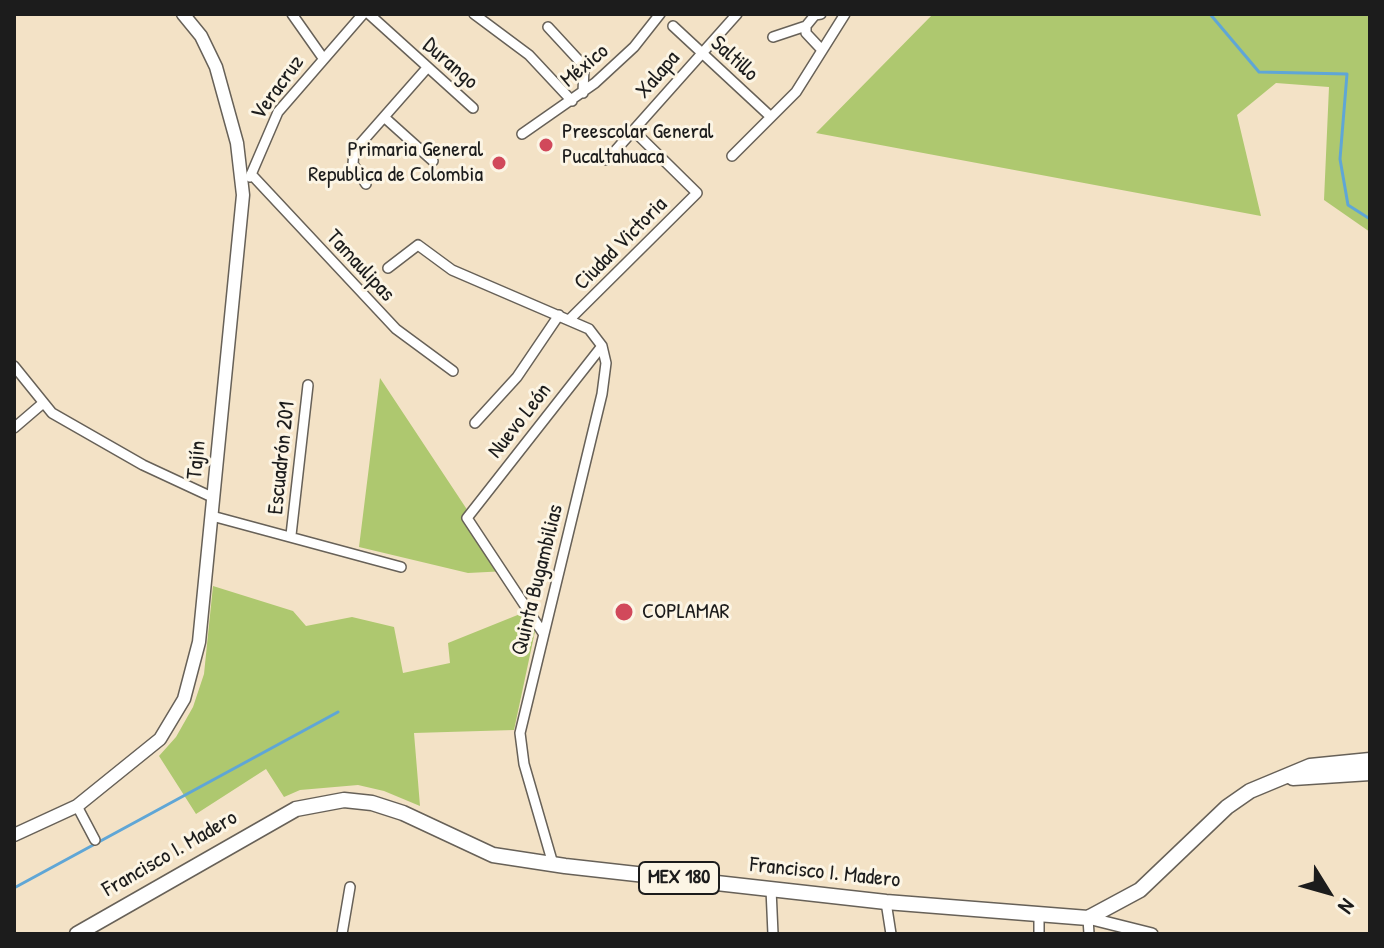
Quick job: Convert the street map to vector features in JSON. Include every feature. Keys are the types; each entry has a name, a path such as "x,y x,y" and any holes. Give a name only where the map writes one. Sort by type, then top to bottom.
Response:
{"main road":[{"name":"Tajín","path":"14,835 77,806 152,748 175,719 184,699 199,642 243,195 237,143 216,67 201,36 183,14"},
{"name":"MEX 180","path":"1277,779 1323,763 1370,760"},
{"name":"MEX 180","path":"1277,779 1370,773"},
{"name":"Francisco I. Madero","path":"77,934 296,809 344,800 372,803 403,813 493,855 886,902 1039,917 1088,918 1140,890 1238,798 1277,779"}],"street":[{"path":"292,14 323,58"},
{"name":"Veracruz","path":"243,195 278,112 323,58 366,14"},
{"name":"Durango","path":"366,14 473,108"},
{"path":"474,14 529,55 572,101"},
{"name":"México","path":"522,134 583,93 634,47 660,14"},
{"name":"Xalapa","path":"607,160 737,14"},
{"path":"773,37 806,26 815,15 821,14"},
{"path":"732,156 796,92 845,14"},
{"name":"Saltillo","path":"673,26 771,117"},
{"path":"806,26 806,33 821,49"},
{"path":"548,27 584,66 583,93"},
{"path":"366,184 352,157 427,68"},
{"path":"384,117 433,161"},
{"name":"Ciudad Victoria","path":"570,319 697,193 634,131"},
{"name":"Tamaulipas","path":"251,174 396,329 453,371"},
{"path":"388,268 418,245 452,270 589,329 602,346"},
{"path":"475,423 517,377 559,315"},
{"name":"Nuevo León","path":"543,633 467,518 602,346"},
{"name":"Quinta Bugambilias","path":"553,864 524,764 520,733 602,394 606,363 602,346"},
{"path":"14,366 42,404 143,465 214,498"},
{"name":"Escuadrón 201","path":"291,535 308,385"},
{"path":"14,428 42,404"},
{"name":"Escuadrón 201","path":"212,516 401,567"},
{"path":"77,806 95,840"},
{"path":"342,934 350,887"},
{"path":"771,889 773,934"},
{"path":"886,902 891,934"},
{"path":"1039,917 1039,934"},
{"path":"1089,934 1088,918 1152,934"}],"green space":[{"path":"933,14 1370,14 1370,232 1324,200 1329,87 1276,83 1237,115 1261,216 816,133"},
{"path":"380,378 507,571 468,573 359,547"},
{"path":"213,586 293,611 306,626 352,617 394,627 403,673 450,663 448,643 530,610 537,622 514,730 414,733 420,806 384,791 358,785 300,790 284,797 266,769 196,814 159,756 176,737 193,707 204,674"}],"waterway":[{"path":"1210,14 1259,72 1347,74 1340,159 1348,205 1370,219"},
{"path":"14,888 338,712"}],"place":[{"name":"Preescolar General Pucaltahuaca","path":"546,145"},
{"name":"Primaria General Republica de Colombia","path":"499,163"},
{"name":"COPLAMAR","path":"624,612"}]}
